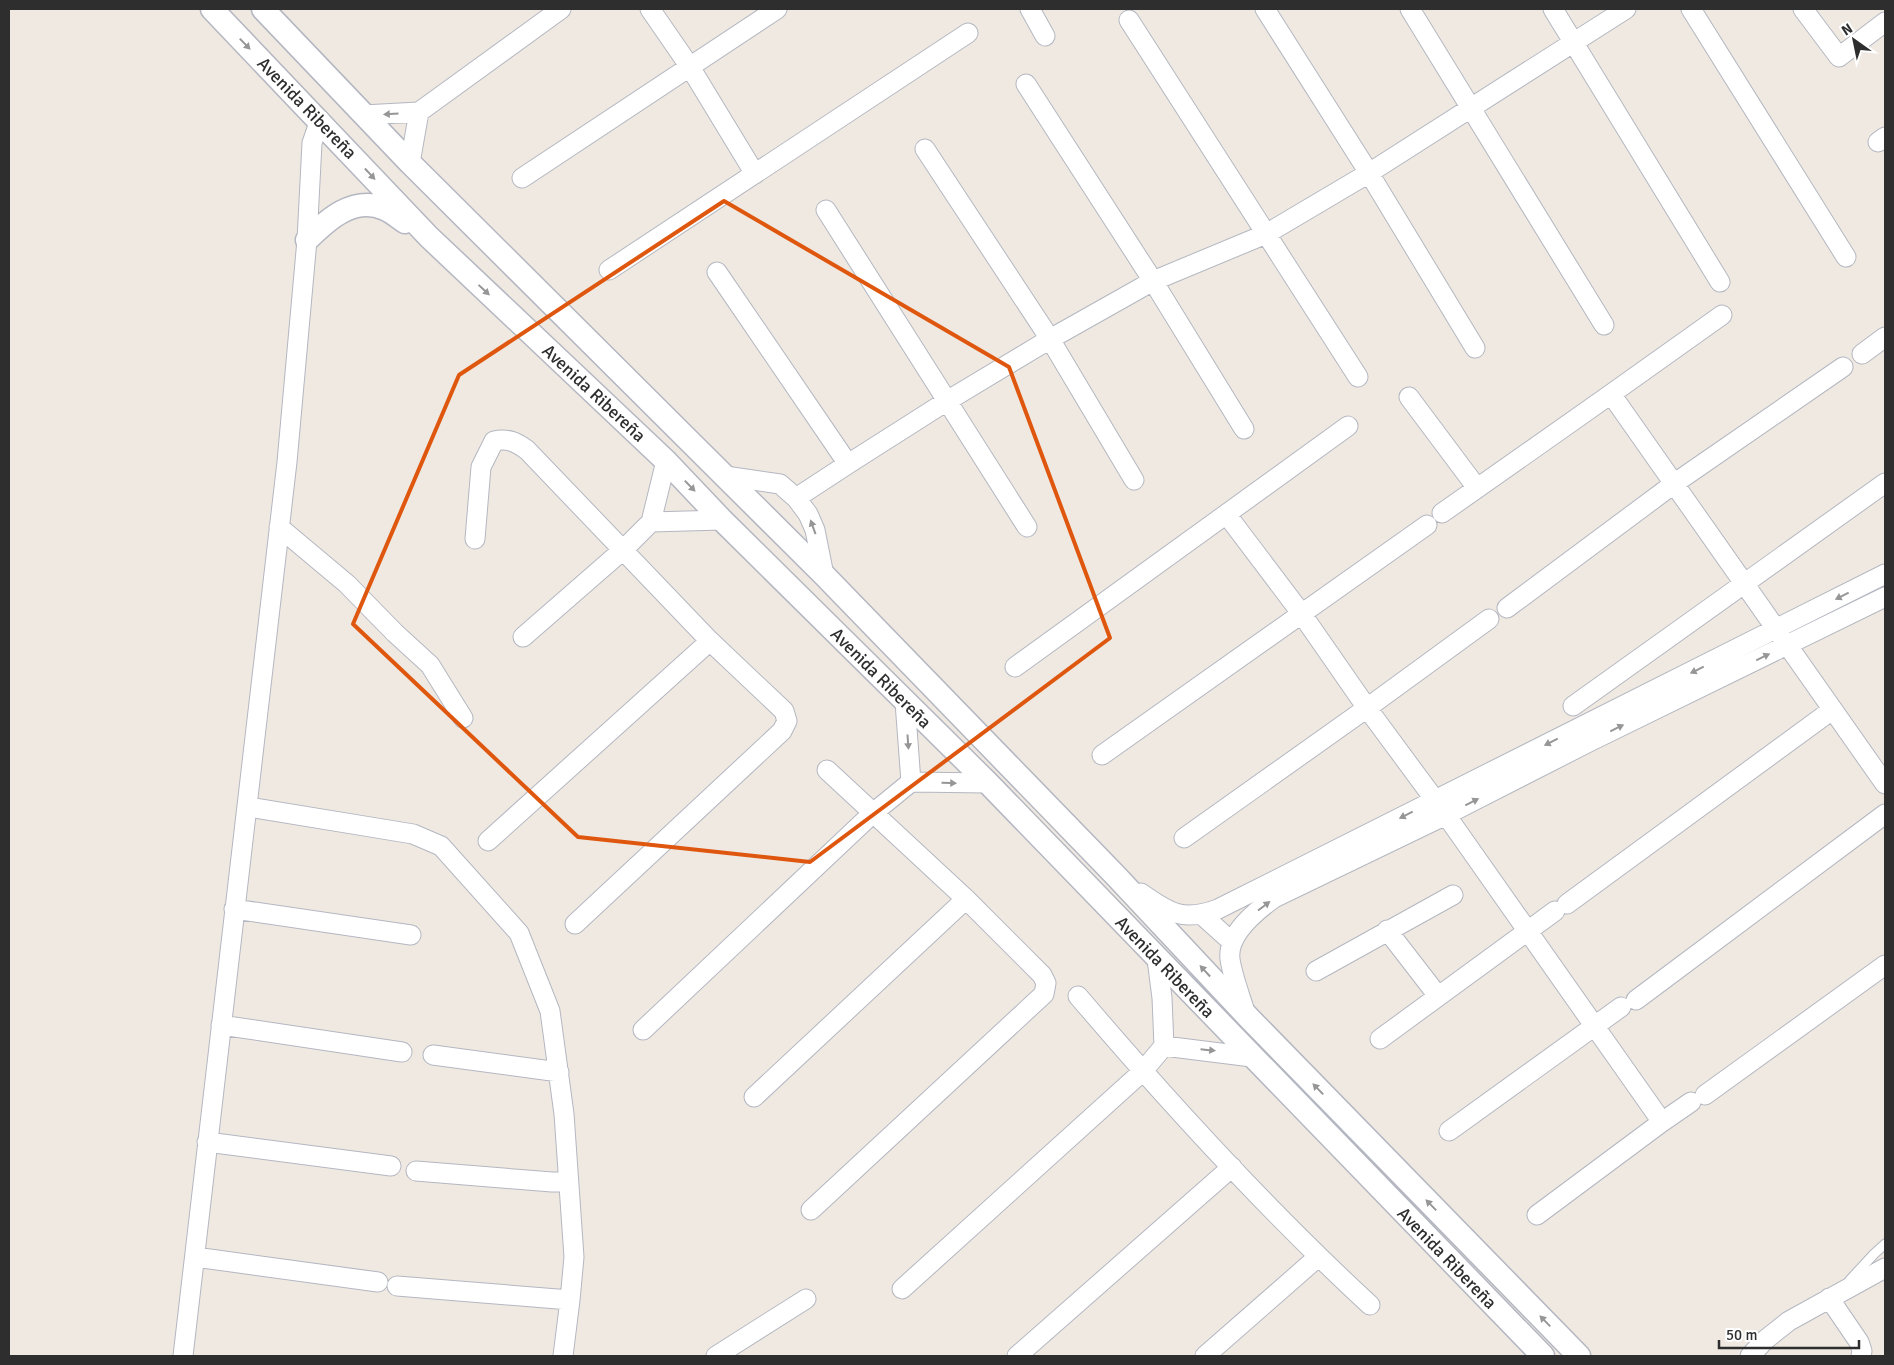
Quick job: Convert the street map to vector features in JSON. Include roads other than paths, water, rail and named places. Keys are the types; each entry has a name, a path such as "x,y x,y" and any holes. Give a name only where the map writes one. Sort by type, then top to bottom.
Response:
{"street":[{"name":"Avenida Ribereña","path":"212,9 320,120 429,237 666,460 722,520 988,784 1543,1356"},
{"name":"Avenida Ribereña","path":"263,9 363,116 824,575 1116,876 1247,1016 1579,1356"},
{"path":"363,116 419,112 561,9"},
{"path":"650,9 690,67 755,174"},
{"path":"522,178 778,9"},
{"path":"1030,9 1046,36"},
{"path":"1266,9 1369,172 1475,348"},
{"path":"1410,9 1604,325"},
{"path":"1553,9 1720,282"},
{"path":"796,498 948,400 1050,339 1153,282 1266,234 1369,172 1626,9"},
{"path":"1691,9 1846,257"},
{"path":"1803,9 1839,57 1885,22"},
{"path":"1129,20 1358,377"},
{"path":"609,270 968,32"},
{"path":"1026,84 1153,282 1244,429"},
{"path":"410,163 419,112"},
{"path":"184,1356 207,1142 234,909 248,808 287,462 307,240 312,143 320,120"},
{"path":"925,149 1050,339 1134,480"},
{"path":"307,240 325,222 340,211 364,204 385,208 429,237"},
{"path":"826,210 1027,527"},
{"path":"717,272 848,464"},
{"path":"1442,513 1722,315"},
{"path":"1862,354 1885,337"},
{"path":"1508,608 1675,483 1843,367"},
{"path":"1610,394 1675,483 1885,784"},
{"path":"1409,396 1477,488"},
{"path":"1015,667 1348,426"},
{"path":"475,539 481,467 494,441 506,439 517,443 528,450 710,641 784,711 787,721 782,730 574,924"},
{"path":"523,637 624,550 651,522 666,460"},
{"path":"725,476 780,484 796,498 808,514 815,530 824,575"},
{"path":"1573,706 1885,483"},
{"path":"1227,515 1301,613 1367,708 1441,808 1662,1122"},
{"path":"651,522 722,520"},
{"path":"1102,755 1427,525"},
{"path":"279,527 347,584 395,633 430,665 463,718"},
{"path":"1782,638 1885,574"},
{"path":"1247,1016 1230,958 1232,942 1252,915 1274,898 1441,808 1782,638 1885,597"},
{"path":"1184,838 1489,619"},
{"path":"488,840 710,641"},
{"path":"905,702 911,782"},
{"path":"1380,1039 1527,930 1832,710"},
{"path":"811,1210 1044,994 1046,983 1042,975 966,899 827,770"},
{"path":"643,1030 873,813 911,782 988,784"},
{"path":"248,808 413,834 441,846 519,934 550,1011 559,1072 574,1257 563,1356"},
{"path":"1116,876 1163,909 1179,915 1202,915 1218,910 1441,808"},
{"path":"1448,1130 1628,1004 1885,814"},
{"path":"1316,971 1388,930 1454,896"},
{"path":"754,1098 966,899"},
{"path":"234,909 411,935"},
{"path":"1202,915 1232,942"},
{"path":"1388,930 1438,996"},
{"path":"902,1289 1142,1072 1164,1046 1162,998 1157,959"},
{"path":"1537,1215 1662,1122 1698,1099 1885,966"},
{"path":"1078,996 1142,1072 1318,1257 1370,1305"},
{"path":"221,1024 402,1052"},
{"path":"1164,1046 1252,1057"},
{"path":"434,1055 559,1072"},
{"path":"207,1142 391,1166"},
{"path":"1017,1356 1232,1167"},
{"path":"416,1171 568,1182"},
{"path":"195,1257 378,1282"},
{"path":"1205,1356 1318,1257"},
{"path":"1750,1356 1789,1321 1885,1268"},
{"path":"397,1286 570,1300"},
{"path":"1835,1295 1862,1350 1861,1356"},
{"path":"716,1356 806,1299"}],"lane":[{"path":"1835,1295 1885,1244"}]}
